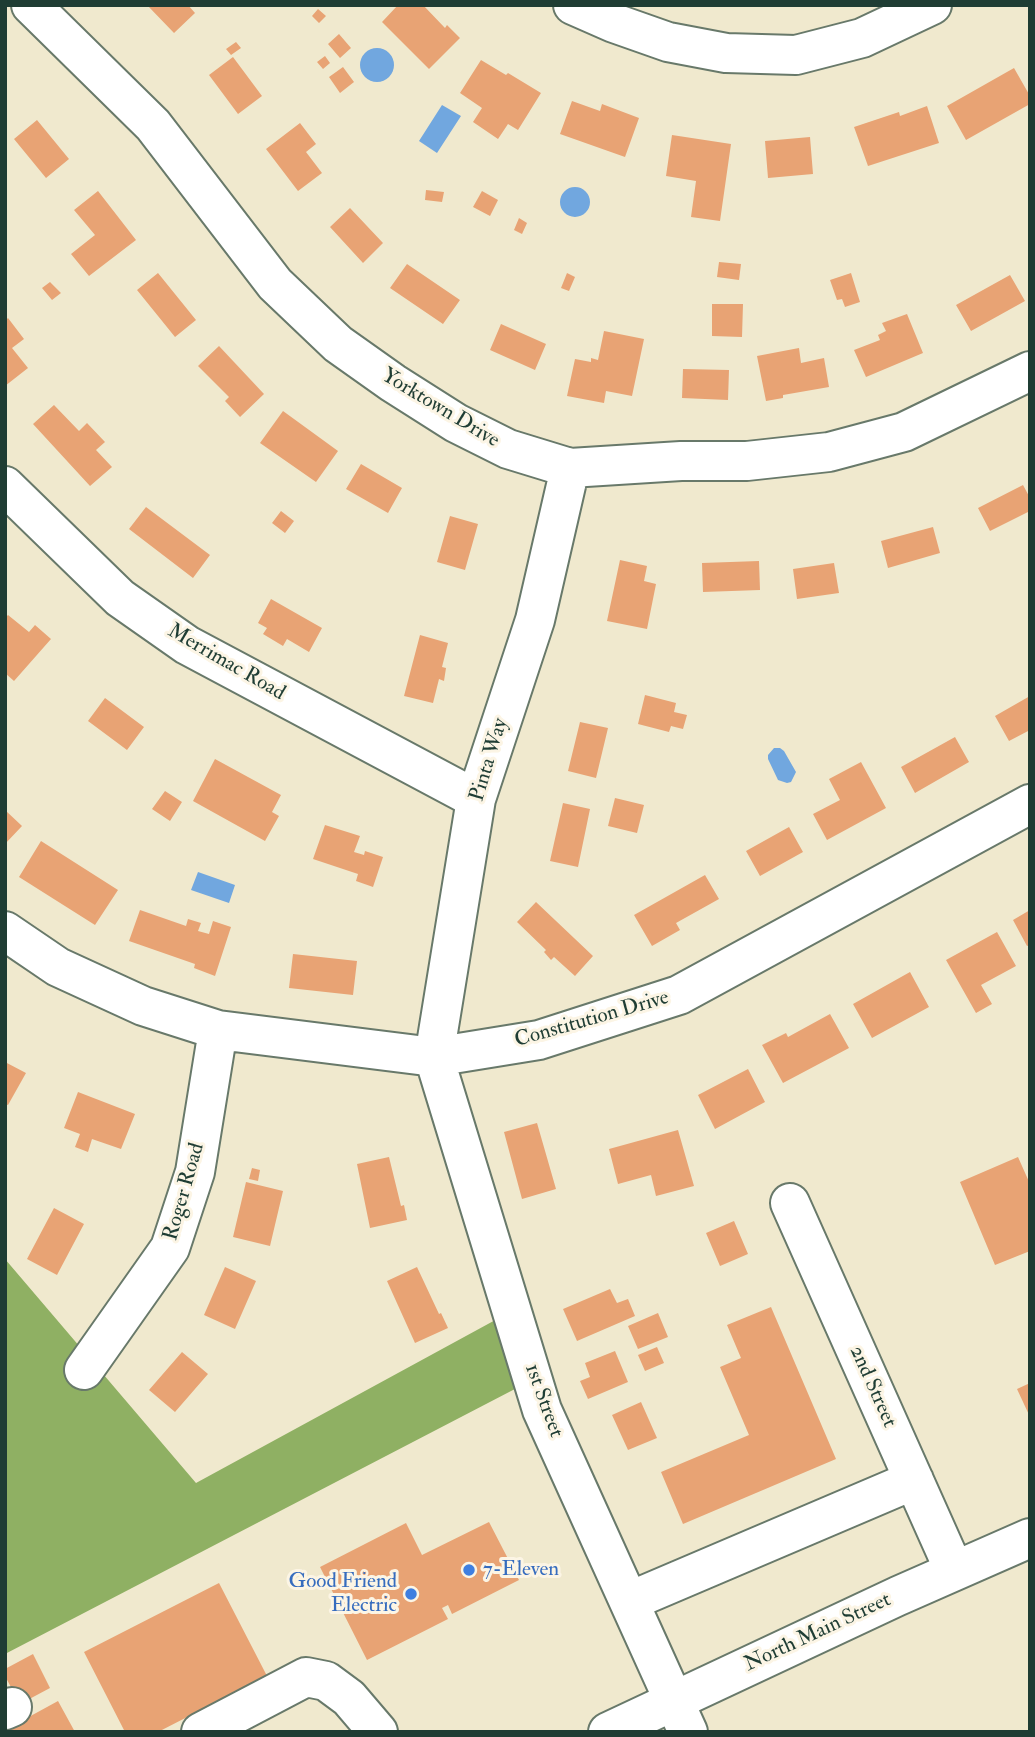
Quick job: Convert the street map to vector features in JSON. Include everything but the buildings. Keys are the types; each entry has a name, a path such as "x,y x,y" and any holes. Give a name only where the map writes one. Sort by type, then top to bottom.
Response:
{"main road":[{"name":"Yorktown Drive","path":"31,5 153,125 275,284 338,344 456,424 508,449 570,468 681,461 747,461 829,452 904,432 1030,371"},
{"path":"573,5 668,42 726,53 796,55 862,38 932,5"},
{"name":"Pinta Way","path":"434,1058 476,799 535,620 570,468"},
{"name":"Merrimac Road","path":"5,486 120,598 187,645 476,799"},
{"name":"Constitution Drive","path":"5,932 58,967 118,995 143,1006 218,1030 434,1058 540,1040 679,995 1030,804"},
{"name":"Roger Road","path":"84,1370 170,1248 195,1172 218,1030"},
{"name":"1st Street","path":"434,1058 542,1410 681,1716"},
{"name":"2nd Street","path":"790,1203 954,1570"},
{"path":"630,1601 914,1480"},
{"name":"North Main Street","path":"608,1732 681,1716 954,1570 1030,1538"},
{"path":"201,1732 306,1677 326,1681 349,1698 378,1732"}],"green space":[{"path":"5,1259 196,1483 510,1312 538,1377 5,1654"}],"water":[{"path":"377,48 389,53 394,65 389,77 377,82 365,77 360,65 365,53"},
{"path":"442,105 461,116 437,153 419,141"},
{"path":"575,187 586,191 590,202 586,213 575,217 564,213 560,202 564,191"},
{"path":"774,748 784,751 796,772 791,782 778,780 768,759"},
{"path":"198,872 235,885 229,903 191,890"}],"place":[{"name":"7-Eleven","path":"469,1570"},
{"name":"Good Friend Electric","path":"411,1594"}]}
